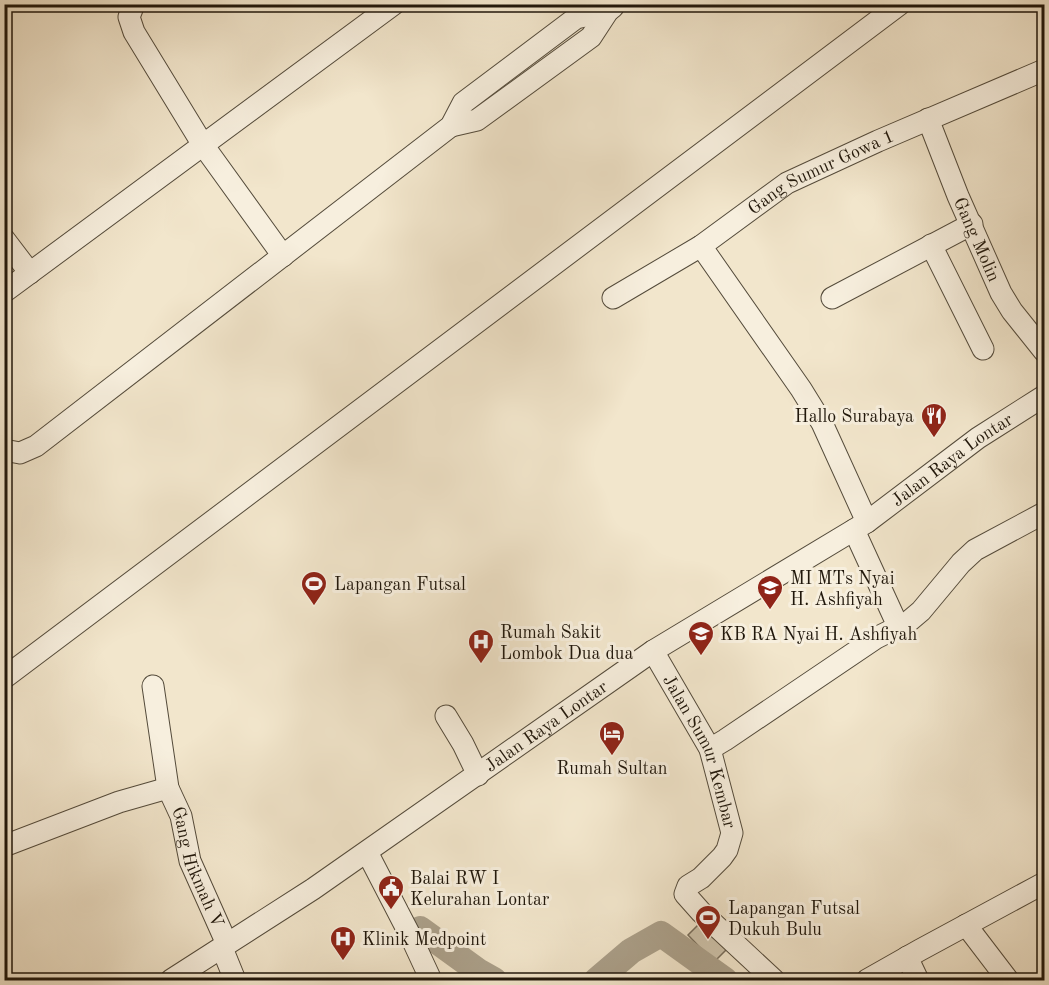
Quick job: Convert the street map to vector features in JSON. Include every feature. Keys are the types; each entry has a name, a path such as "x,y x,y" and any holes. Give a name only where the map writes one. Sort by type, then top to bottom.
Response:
{"street":[{"path":"134,4 129,17 134,32 203,145 283,256"},
{"path":"4,291 394,4"},
{"path":"4,678 900,4"},
{"path":"4,450 20,453 36,446 451,126 477,120 591,38 612,8"},
{"name":"Gang Sumur Gowa 1","path":"613,298 701,246 787,183 928,119 1044,70"},
{"name":"Gang Molin","path":"928,119 958,196 1001,293 1012,311 1044,351"},
{"path":"832,298 972,224"},
{"path":"4,239 30,273"},
{"path":"931,245 983,349"},
{"path":"701,246 801,389 822,423 898,626"},
{"name":"Jalan Raya Lontar","path":"171,981 313,889 653,651 861,526 978,438 1044,396"},
{"path":"710,749 876,638 921,611 975,550 1044,513"},
{"name":"Jalan Sumur Kembar","path":"653,651 710,749 732,833 727,850 719,861 701,878 688,886 685,894 774,981"},
{"name":"Gang Hikmah V","path":"153,686 168,788 181,816 190,861 224,946 235,981"},
{"path":"446,716 478,775"},
{"name":"Gang Hikmah V","path":"4,846 120,802 168,788"},
{"path":"366,852 412,939 431,981"},
{"path":"867,981 1044,883"},
{"path":"966,925 1008,981"},
{"path":"907,957 918,981"}],"shaded area":[{"name":"Lapangan Futsal Dukuh Bulu","path":"703,920 729,947 714,962 688,935"}],"waterway":[{"path":"420,929 494,980"},
{"path":"597,980 631,951 661,934 725,980"}],"place":[{"name":"Hallo Surabaya","path":"934,439"},
{"name":"Lapangan Futsal","path":"314,607"},
{"name":"MI MTs Nyai H. Ashfiyah","path":"770,611"},
{"name":"KB RA Nyai H. Ashfiyah","path":"701,657"},
{"name":"Rumah Sakit Lombok Dua dua","path":"481,665"},
{"name":"Rumah Sultan","path":"612,757"},
{"name":"Balai RW I Kelurahan Lontar","path":"391,911"},
{"name":"Lapangan Futsal Dukuh Bulu","path":"708,941"},
{"name":"Klinik Medpoint","path":"343,962"}]}
